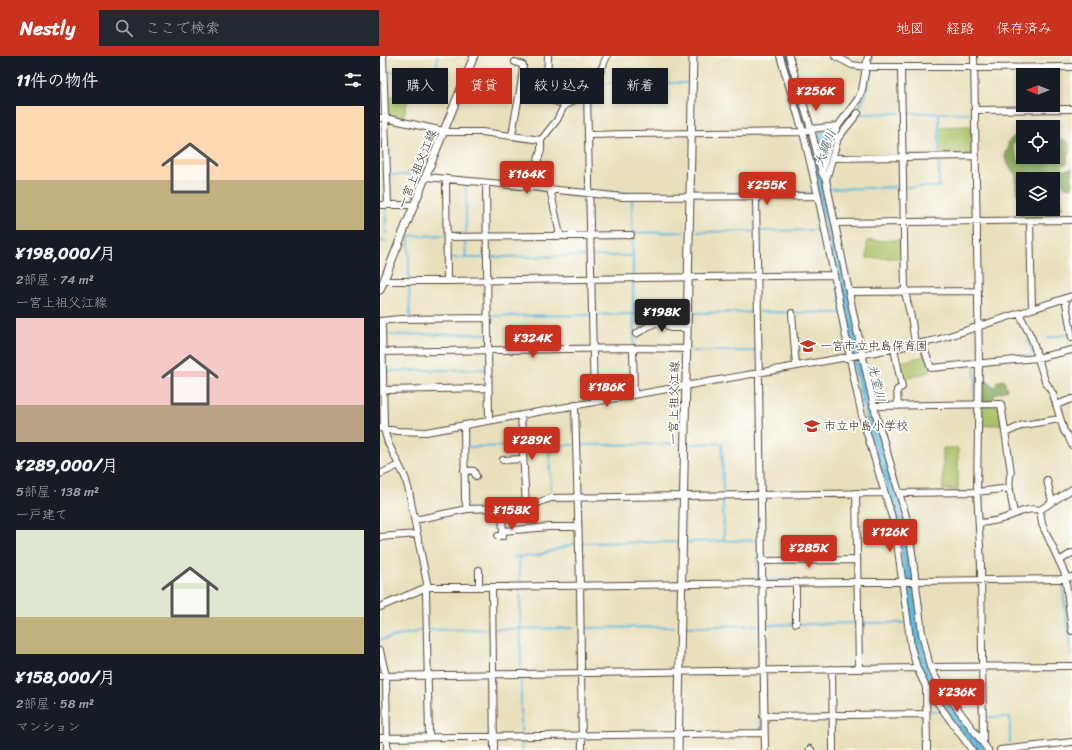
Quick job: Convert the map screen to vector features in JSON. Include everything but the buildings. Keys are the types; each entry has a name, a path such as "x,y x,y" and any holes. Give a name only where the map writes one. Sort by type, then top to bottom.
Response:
{"main road":[{"name":"一宮上祖父江線","path":"380,290 383,278 426,177 474,56"},
{"name":"一宮上祖父江線","path":"678,750 693,56"}],"street":[{"path":"383,56 383,118 388,205"},
{"path":"547,68 548,56"},
{"path":"602,68 607,56"},
{"path":"780,56 803,132 818,196 863,420 895,527 903,580 908,630 917,668 926,687 972,750"},
{"path":"789,56 824,177 874,406 906,516 922,633 930,667 938,682 988,750"},
{"path":"835,56 852,66 866,67 1072,67"},
{"path":"824,177 831,138 858,99 864,83 868,56"},
{"path":"974,56 979,404 977,492 980,523 982,580 983,742"},
{"path":"512,136 523,65 515,62"},
{"path":"901,68 905,292 912,322 915,344"},
{"path":"588,104 594,401"},
{"path":"530,186 541,150 541,140 557,120 561,109 565,105"},
{"path":"974,110 1072,109"},
{"path":"824,177 833,158 838,138 858,113"},
{"path":"383,118 444,131 482,132 541,140"},
{"path":"589,135 803,132 811,129 838,126"},
{"path":"833,158 975,156"},
{"path":"426,177 632,197 818,196"},
{"path":"446,180 447,281"},
{"path":"486,183 486,280 489,420"},
{"path":"550,189 560,235"},
{"path":"756,197 764,750"},
{"path":"380,205 414,205"},
{"path":"835,223 1072,220"},
{"path":"1030,221 1032,309"},
{"path":"447,237 631,235"},
{"path":"383,278 447,281 834,275"},
{"path":"849,292 977,291"},
{"path":"382,429 426,432 894,349 937,340 1072,296"},
{"path":"1065,298 1072,338"},
{"path":"792,313 796,366"},
{"path":"1019,314 1032,340 1037,358 1056,405 1064,431 1072,445"},
{"path":"429,738 427,583 405,477 382,429 383,390 381,321 384,319 487,318"},
{"path":"636,334 658,322 665,323 670,328 687,328"},
{"path":"922,343 932,368 1037,358 1072,350"},
{"path":"634,348 634,394"},
{"path":"381,352 592,350 634,348 687,349"},
{"path":"894,349 902,388 897,390 898,406"},
{"path":"383,390 488,388"},
{"path":"1056,405 1072,399"},
{"path":"874,406 1001,404 1011,472 1009,478 1014,514"},
{"path":"575,405 580,586 582,750"},
{"path":"521,415 526,507"},
{"path":"1005,433 1023,425 1060,419"},
{"path":"464,425 465,499 467,509"},
{"path":"503,460 523,459"},
{"path":"380,474 399,465"},
{"path":"464,470 474,471 476,476"},
{"path":"1047,480 1052,502"},
{"path":"899,493 977,492 1010,488"},
{"path":"980,523 1005,518 1014,514 1036,509 1040,510 1072,489"},
{"path":"415,520 467,509 526,507 551,498 760,496 885,492"},
{"path":"856,493 859,668"},
{"path":"498,536 503,536 502,508"},
{"path":"1040,510 1042,524 1059,561 1069,578 1072,631"},
{"path":"503,531 549,527 578,527"},
{"path":"380,537 417,534"},
{"path":"1059,561 1072,553"},
{"path":"761,561 857,560"},
{"path":"479,570 479,587"},
{"path":"380,607 427,587 681,585 762,582 1069,578"},
{"path":"796,582 796,623"},
{"path":"492,587 494,750"},
{"path":"380,651 383,676 387,750"},
{"path":"930,667 1072,666"},
{"path":"383,676 917,668"},
{"path":"832,669 833,750"},
{"path":"926,687 927,750"},
{"path":"764,716 926,714"},
{"path":"380,738 764,733"},
{"path":"1000,750 1072,742"}],"green space":[{"path":"387,96 392,96 392,104 407,104 403,119 388,116"},
{"path":"971,126 972,154 939,155 939,127"},
{"path":"1015,137 1016,141 1012,145 1016,155 1016,164 1060,164 1060,140 1063,139 1069,144 1069,153 1067,156 1068,161 1066,165 1065,163 1061,168 1066,170 1071,169 1072,167 1072,188 1065,187 1060,182 1060,172 1016,172 1016,177 1006,161 1005,152 1008,150 1008,142"},
{"path":"1060,199 1062,204 1063,207 1060,209"},
{"path":"1047,216 1042,219 1023,219 1022,217"},
{"path":"903,240 903,258 867,258 867,241"},
{"path":"925,356 931,371 905,379 901,362"},
{"path":"1004,380 1007,390 994,394 994,402 982,402 982,381 988,381 992,387 997,386 996,382"},
{"path":"982,406 999,407 1002,424 982,426"},
{"path":"943,448 958,448 958,490 943,490"}],"water":[{"path":"833,131 823,159 816,136 820,135 819,132"}],"waterway":[{"path":"386,72 437,71 437,56"},
{"name":"光堂川","path":"785,56 809,133 866,400 902,526 908,563 916,638 920,656 926,674 980,750"},
{"name":"大縄川","path":"871,61 872,56"},
{"name":"大縄川","path":"857,111 866,94 870,75"},
{"path":"380,82 381,107"},
{"path":"604,83 687,83"},
{"path":"861,114 900,113"},
{"path":"904,113 971,113"},
{"path":"939,114 939,155"},
{"path":"905,187 939,187 939,158"},
{"path":"390,175 421,175"},
{"name":"大縄川","path":"821,187 823,178"},
{"path":"466,184 466,235"},
{"path":"830,189 902,187"},
{"path":"593,191 682,194"},
{"path":"727,193 814,193"},
{"path":"632,198 633,276"},
{"path":"386,210 386,233"},
{"path":"759,231 822,230"},
{"path":"695,232 755,231"},
{"path":"632,233 683,232"},
{"path":"409,279 409,236 445,235"},
{"path":"465,239 466,258"},
{"path":"380,241 386,241"},
{"path":"488,257 589,256"},
{"path":"593,256 633,256"},
{"path":"448,258 485,258"},
{"path":"633,280 634,346"},
{"path":"409,283 410,318"},
{"path":"760,312 839,313 847,311"},
{"path":"693,313 755,312 755,321"},
{"path":"594,315 680,313"},
{"path":"490,316 590,315"},
{"path":"1048,338 1069,334 1068,333"},
{"path":"384,335 485,334"},
{"path":"982,360 1030,355 1032,353 1028,341"},
{"path":"692,351 757,351"},
{"path":"975,366 975,400"},
{"path":"385,371 486,369"},
{"path":"690,444 722,443 723,493"},
{"path":"579,445 679,444"},
{"path":"549,445 551,496"},
{"path":"525,446 574,445"},
{"path":"468,447 520,446"},
{"path":"723,498 724,541"},
{"path":"687,542 758,540 758,579"},
{"path":"581,543 676,542"},
{"path":"512,557 536,556 576,543"},
{"path":"519,556 520,584"},
{"path":"766,580 796,580"},
{"path":"1062,585 1072,655"},
{"path":"520,589 521,672"},
{"path":"764,625 856,623"},
{"path":"860,623 905,623"},
{"path":"685,627 759,625"},
{"path":"583,628 673,627"},
{"path":"495,629 574,628"},
{"path":"429,630 490,629"},
{"path":"380,640 424,630"},
{"path":"521,677 521,734"},
{"path":"929,711 942,711"},
{"name":"光堂川","path":"946,711 951,711"},
{"path":"761,717 761,731"},
{"path":"987,717 1010,717 1010,742"},
{"path":"522,739 522,750"}],"place":[{"name":"一宮市立中島保育園","path":"808,346"},
{"name":"市立中島小学校","path":"812,426"}]}
